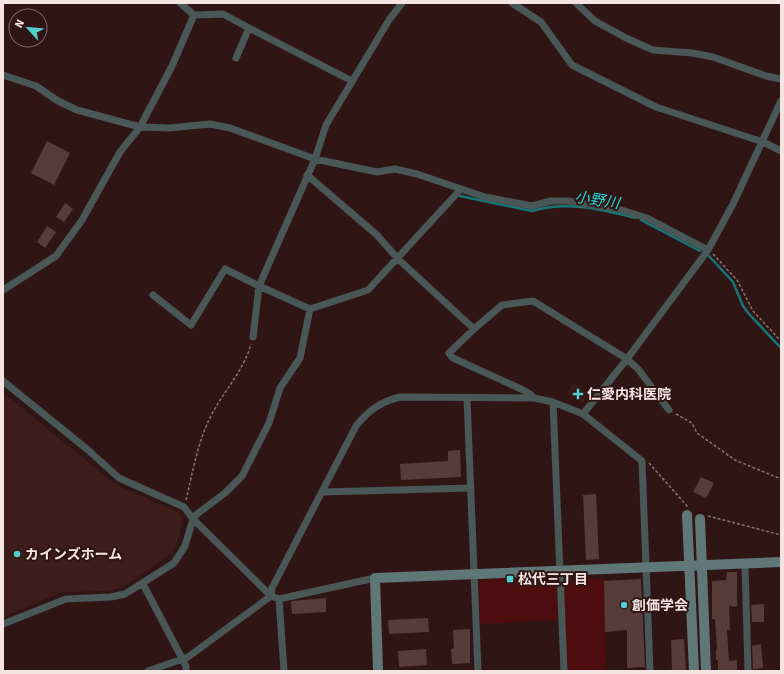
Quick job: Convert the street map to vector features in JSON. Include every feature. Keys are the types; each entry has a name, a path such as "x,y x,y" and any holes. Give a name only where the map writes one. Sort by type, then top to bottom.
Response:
{"street":[{"path":"180,3 194,15 223,14 352,81"},
{"path":"252,337 259,286 315,159 326,125 389,20 402,3"},
{"path":"512,3 541,22 572,64 656,108 763,142 781,151"},
{"path":"576,3 595,22 653,50 692,53 713,57 766,76 781,79"},
{"path":"3,290 56,256 82,220 120,152 140,127 172,66 194,15"},
{"path":"236,58 249,28"},
{"path":"3,75 36,86 77,110 140,127 169,128 210,124 230,128 315,159 378,172 395,169 417,174 485,197 532,206 551,201 568,201 618,209 647,218 708,250"},
{"path":"583,414 627,359 708,250 763,142 768,127 781,102"},
{"path":"307,175 377,235 398,259 474,329"},
{"path":"153,295 192,325 225,269 310,309 368,290 461,190"},
{"path":"534,398 530,394 520,389 453,358 449,353 502,305 533,301 627,359 638,369 669,410"},
{"path":"3,624 66,599 124,594 143,584 174,563 185,546 193,519 197,514 225,493 242,476 269,423 280,388 300,358 310,309"},
{"path":"3,381 88,450 119,478 184,507 193,519 271,596 279,598 375,578 781,562"},
{"path":"148,671 188,657 271,596 272,588 356,426 374,407 384,401 400,397 534,398 553,402 583,414 642,461 650,671"},
{"path":"468,398 478,671"},
{"path":"553,402 564,671"},
{"path":"323,492 471,488"},
{"path":"688,511 694,671"},
{"path":"704,518 702,565 706,671"},
{"path":"745,564 748,671"},
{"path":"375,578 378,671"},
{"path":"143,584 182,660 186,671"},
{"path":"279,598 284,671"}],"path":[{"path":"708,250 737,280 752,311 781,341"},
{"path":"184,507 202,436 212,414 248,353 252,337"},
{"path":"669,410 692,423 697,433 735,460 775,478 781,479"},
{"path":"642,461 648,462 688,511"},
{"path":"704,518 781,535"}],"shaded area":[{"name":"仁愛内科医院","path":"573,383 589,393 583,403 567,394"},
{"path":"3,392 116,485 178,512 183,518 179,537 172,553 122,588 108,591 62,592 3,617"},
{"path":"552,576 556,579 558,620 480,624 479,584 481,580"},
{"path":"604,578 606,671 566,671 563,581"}],"building":[{"path":"47,141 70,153 54,185 31,173"},
{"path":"65,203 73,209 64,222 56,217"},
{"path":"47,226 56,232 45,248 37,242"},
{"path":"460,450 461,477 401,480 400,464 448,461 448,451"},
{"path":"701,477 714,483 706,498 693,492"},
{"path":"596,494 599,559 586,560 583,495"},
{"path":"727,572 737,572 737,607 729,606 730,630 727,630 729,661 737,660 737,671 718,671 718,660 716,660 717,649 715,619 712,619 712,581 726,580"},
{"name":"創価学会","path":"641,579 645,667 627,668 627,630 605,632 604,581"},
{"path":"326,598 326,612 292,614 291,601"},
{"path":"764,604 764,622 752,622 751,605"},
{"path":"428,618 429,632 389,634 388,620"},
{"path":"470,629 470,663 452,664 451,649 454,648 453,630"},
{"path":"684,639 686,671 672,671 671,640"},
{"path":"761,644 763,668 753,669 752,646"},
{"path":"426,649 427,665 399,667 398,651"}],"waterway":[{"name":"小野川","path":"460,196 532,211 558,206 571,206 598,209 636,218"},
{"name":"小野川","path":"641,220 700,251"},
{"name":"小野川","path":"709,256 733,282 743,306 749,314 781,348"}],"place":[{"name":"仁愛内科医院","path":"578,394"},
{"name":"カインズホーム","path":"17,554"},
{"name":"松代三丁目","path":"510,579"},
{"name":"創価学会","path":"624,605"}]}
